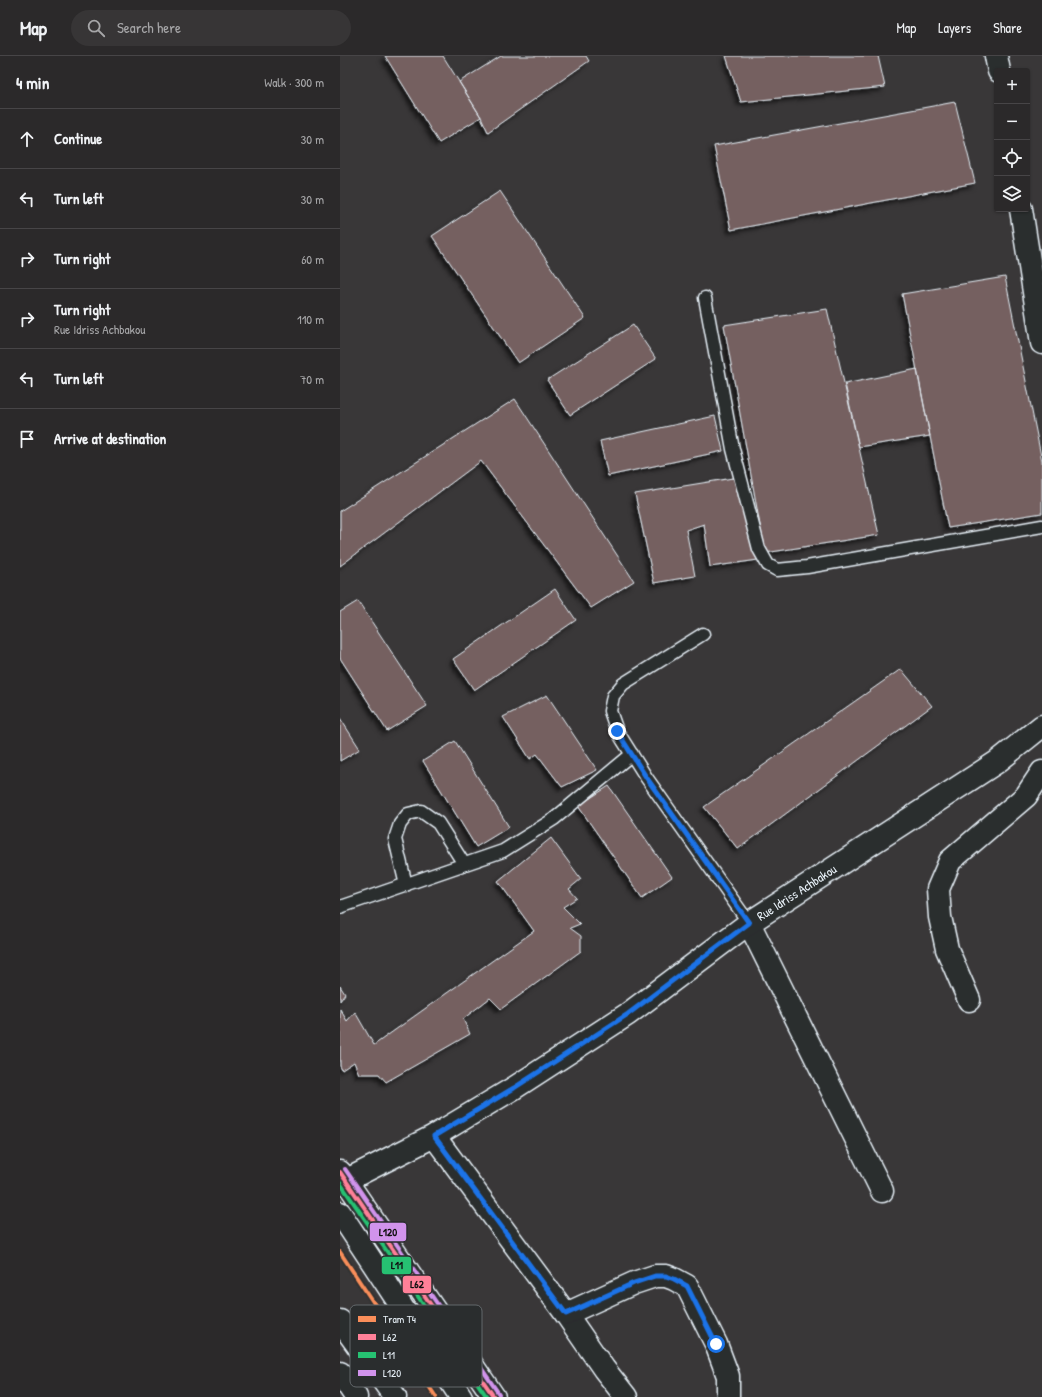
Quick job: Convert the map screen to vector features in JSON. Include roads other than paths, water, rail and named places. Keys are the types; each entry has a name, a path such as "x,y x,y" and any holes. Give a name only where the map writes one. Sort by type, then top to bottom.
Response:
{"main road":[{"path":"996,56 998,68"},
{"path":"1021,212 1042,343"},
{"name":"Rue Idriss Achbakou","path":"343,1176 434,1136 514,1088 628,1014 749,923 997,762 1042,726"},
{"path":"969,1000 946,949 940,916 938,889 950,861 1026,796 1042,772"},
{"path":"749,923 882,1191"},
{"path":"434,1136 626,1397"},
{"path":"343,1176 431,1305"},
{"path":"340,1214 400,1305"},
{"path":"566,1314 634,1283 655,1276 666,1276 674,1279 687,1286 716,1344 728,1376 728,1397"},
{"path":"340,1321 350,1335"},
{"path":"340,1373 356,1397"},
{"path":"482,1379 494,1397"},
{"path":"387,1387 394,1397"},
{"path":"454,1387 461,1397"}],"lane":[{"path":"705,298 733,449 759,549 768,565 777,570 807,567 1042,526"},
{"path":"703,634 623,684 612,696 610,711 617,731 646,777 749,923"},
{"path":"340,907 502,851 554,818 632,754"},
{"path":"406,885 395,839 400,824 408,814 421,811 438,823 464,864"}],"tram line":[{"name":"T4","path":"340,1252 375,1305"},
{"name":"T4","path":"429,1387 436,1397"}]}
